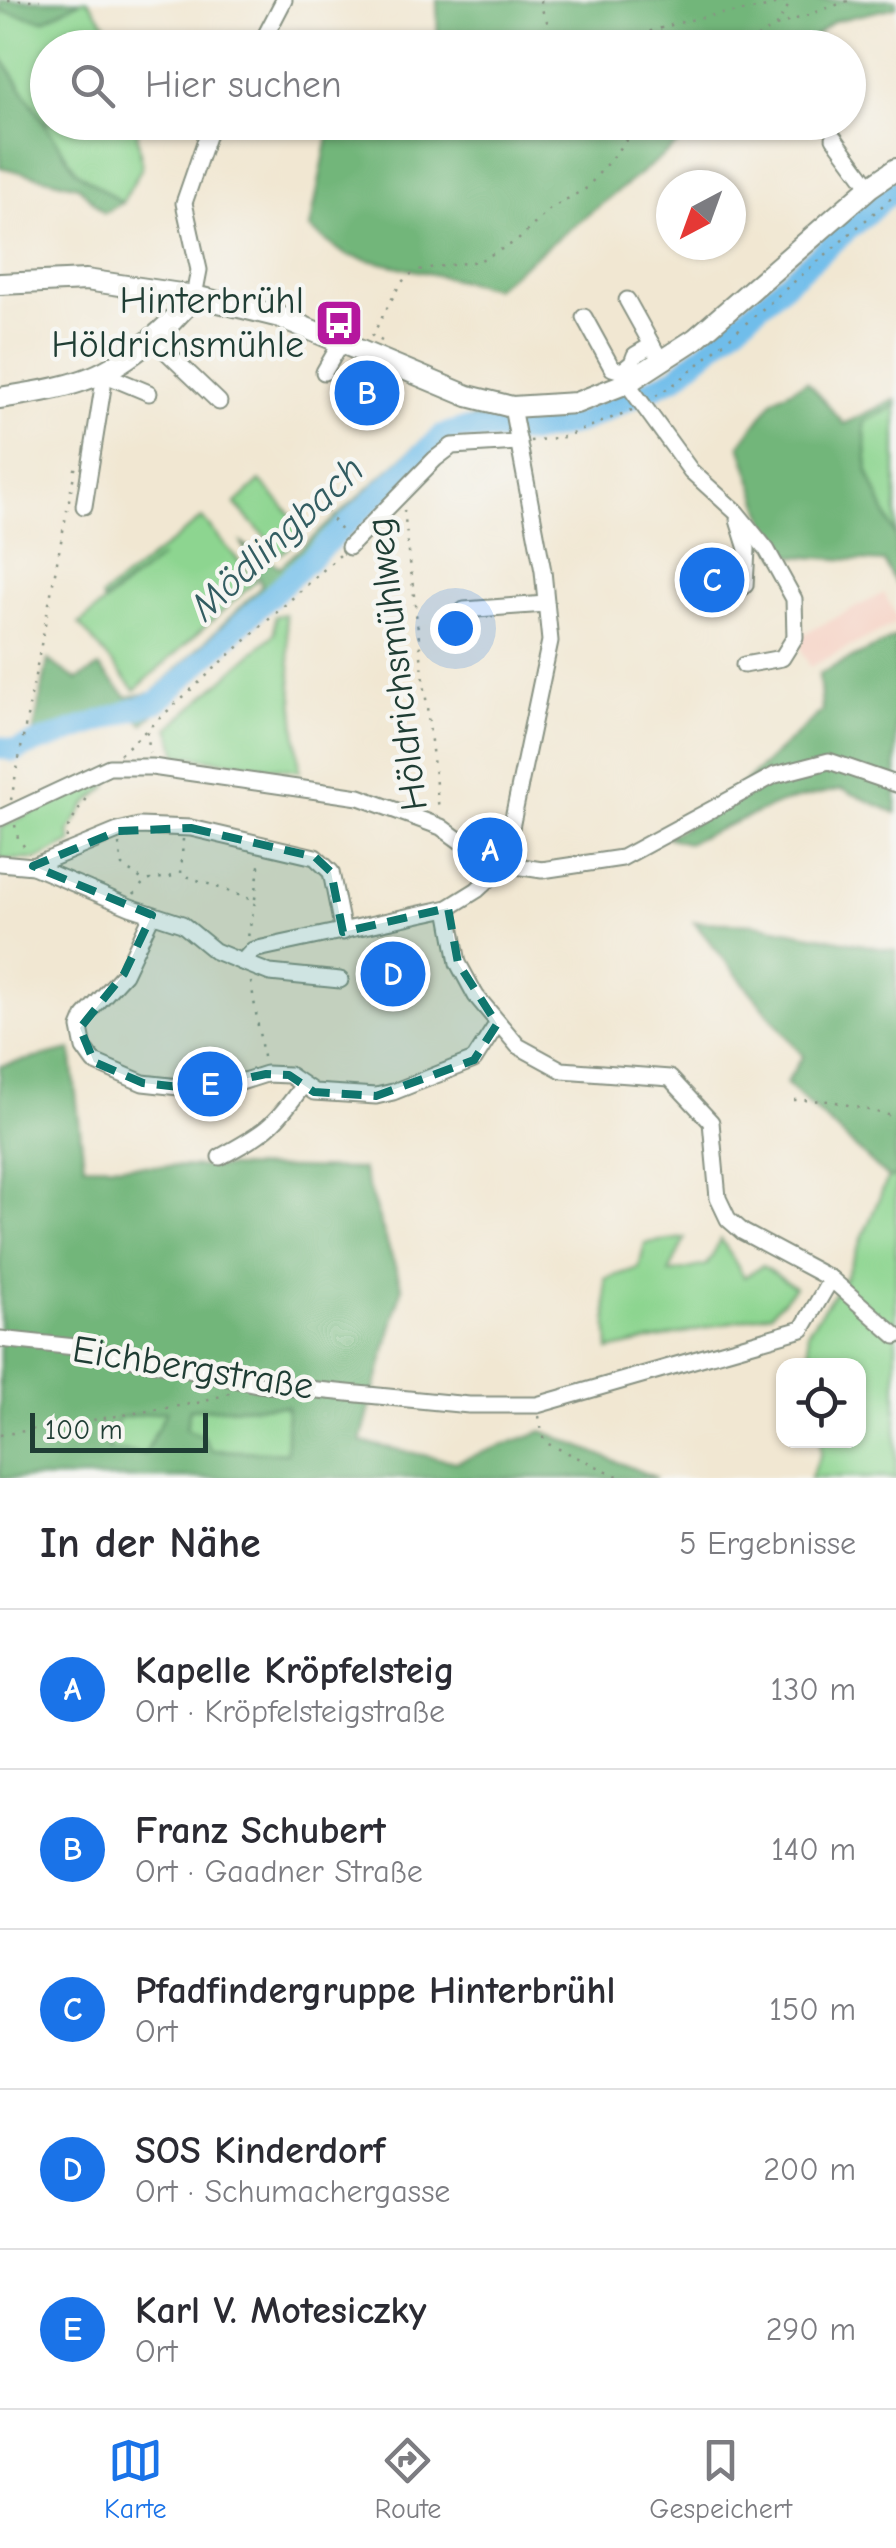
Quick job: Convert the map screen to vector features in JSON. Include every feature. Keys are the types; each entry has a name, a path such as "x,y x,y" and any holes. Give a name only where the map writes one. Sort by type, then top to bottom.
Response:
{"main road":[{"path":"0,284 86,280 194,296 280,317 468,396 517,428 576,403 636,397 657,354 695,339 870,187 896,169"},
{"path":"0,398 65,386 101,373 180,316 194,296"}],"street":[{"path":"268,30 284,0"},
{"path":"194,296 199,270 197,251 184,203 206,140"},
{"path":"835,140 870,187"},
{"path":"584,317 612,368 622,371 635,355 657,354 627,300"},
{"path":"152,338 219,402"},
{"path":"324,372 342,341"},
{"path":"101,373 149,393"},
{"path":"84,506 103,387 101,373"},
{"path":"636,397 691,471 736,512 767,550 794,599 795,636 782,658 744,664"},
{"path":"242,962 254,950 448,908 478,890 504,866 550,640 543,572 517,428 452,446 434,458 402,494 346,541"},
{"path":"715,594 735,593 745,585 746,549 736,512"},
{"path":"464,610 546,604"},
{"path":"4,817 109,766 152,767 359,796 441,827 488,862 542,870 622,858 775,775 829,762 896,784"},
{"path":"34,866 139,826 184,828 262,844 315,857 330,872 342,932"},
{"path":"0,863 34,866 130,907 182,924 215,951 270,972 340,980"},
{"path":"448,908 458,963 476,996 518,1046 562,1070 670,1078 712,1122 718,1198 728,1219 742,1232 832,1279 896,1336"},
{"path":"152,915 124,974 85,1016 80,1028 84,1048 94,1062 144,1083 198,1089 228,1086 266,1074 289,1076 314,1092 376,1096 474,1060 497,1024"},
{"path":"220,1157 261,1135 284,1115 304,1086"},
{"name":"Eichbergstraße","path":"0,1339 75,1347 257,1384 469,1404 537,1404 802,1329 832,1279"}],"path":[{"path":"8,0 40,0"},
{"path":"541,0 542,13 554,30"},
{"path":"776,26 789,0"},
{"path":"654,30 698,18 769,8 789,0"},
{"path":"769,30 850,0"},
{"path":"372,336 400,284 409,276 422,269 466,263 501,252 551,208 587,188 626,140"},
{"path":"662,392 896,194"},
{"path":"517,428 564,437 636,397"},
{"path":"4,817 22,744 79,450"},
{"name":"Höldrichsmühlweg","path":"402,494 441,827"},
{"path":"109,766 346,541 326,511"},
{"path":"146,730 152,767"},
{"path":"69,850 66,831 91,790"},
{"path":"180,874 184,828"},
{"path":"118,831 122,866 144,881 180,874 255,901"},
{"path":"17,832 34,866"},
{"path":"262,844 242,962 249,972 266,1074"},
{"path":"130,907 144,881"},
{"path":"794,1100 832,1101 896,1117"},
{"path":"0,1436 203,1402 257,1384"},
{"path":"537,1404 544,1442 622,1478"}],"highlighted area":[{"path":"191,828 315,857 331,872 343,932 448,908 458,963 497,1024 474,1060 376,1096 314,1092 289,1075 266,1074 197,1089 143,1083 94,1062 80,1028 124,974 152,915 33,866 118,831"}],"shaded area":[{"path":"884,593 896,623 810,667 796,638"}],"green space":[{"path":"0,0 82,0 44,20 0,11"},
{"path":"88,0 110,30 30,30 30,101 0,55 0,11 44,20"},
{"path":"437,0 896,0 896,7 834,21 823,30 438,30"},
{"path":"0,55 30,101 30,140 56,140 76,171 122,203 104,213 78,186 0,167"},
{"path":"56,140 138,140 142,167 122,203 76,171"},
{"path":"327,140 683,140 494,288 346,255 310,229"},
{"path":"807,381 844,424 896,399 896,406 864,422 868,472 896,538 896,585 884,562 777,555 740,445 774,399"},
{"path":"896,406 896,538 868,472 864,421"},
{"path":"476,417 506,424 510,436 479,435 441,442 431,459 143,724 126,706 33,736 48,660 77,680 99,667 127,697 153,693 262,586 242,543 280,567 437,427"},
{"path":"260,481 306,531 281,554 235,504"},
{"path":"202,518 256,581 135,690 79,624 161,557 103,601 101,597"},
{"path":"285,614 300,771 178,755 169,728 274,634 275,616"},
{"path":"896,637 896,813 842,789 780,803 687,843 666,837 710,814 822,711 819,674"},
{"path":"106,776 108,786 86,804 69,832 72,842 38,859 0,860 0,828"},
{"path":"694,922 755,924 896,951 896,1177 888,1178 786,1083 803,1056"},
{"path":"71,1050 84,1165 362,1169 402,1287 361,1442 456,1462 543,1431 656,1478 0,1478 0,1066","holes":["287,1406 287,1453 211,1450 203,1436 186,1429 190,1409","166,1411 145,1454 108,1450 118,1418"]},
{"path":"896,1177 896,1478 810,1478 821,1448 866,1448 866,1358 810,1358 807,1332 845,1278 888,1178"},
{"path":"685,1238 669,1273 707,1265 721,1239 744,1277 762,1266 795,1287 771,1313 609,1350 605,1279 639,1268 645,1243"},
{"path":"287,1406 287,1453 210,1450 186,1429 189,1409"},
{"path":"167,1411 145,1454 108,1451 118,1417"}],"waterway":[{"name":"Mödlingbach","path":"0,747 13,751 159,701 442,435 462,429 531,433 579,423 676,377 896,189"}],"place":[{"name":"Hinterbrühl Höldrichsmühle","path":"339,323"},
{"name":"Franz Schubert","path":"367,393"},
{"name":"Pfadfindergruppe Hinterbrühl","path":"712,580"},
{"name":"Kapelle Kröpfelsteig","path":"490,850"},
{"name":"SOS Kinderdorf","path":"393,974"},
{"name":"Karl V. Motesiczky","path":"210,1084"}]}
